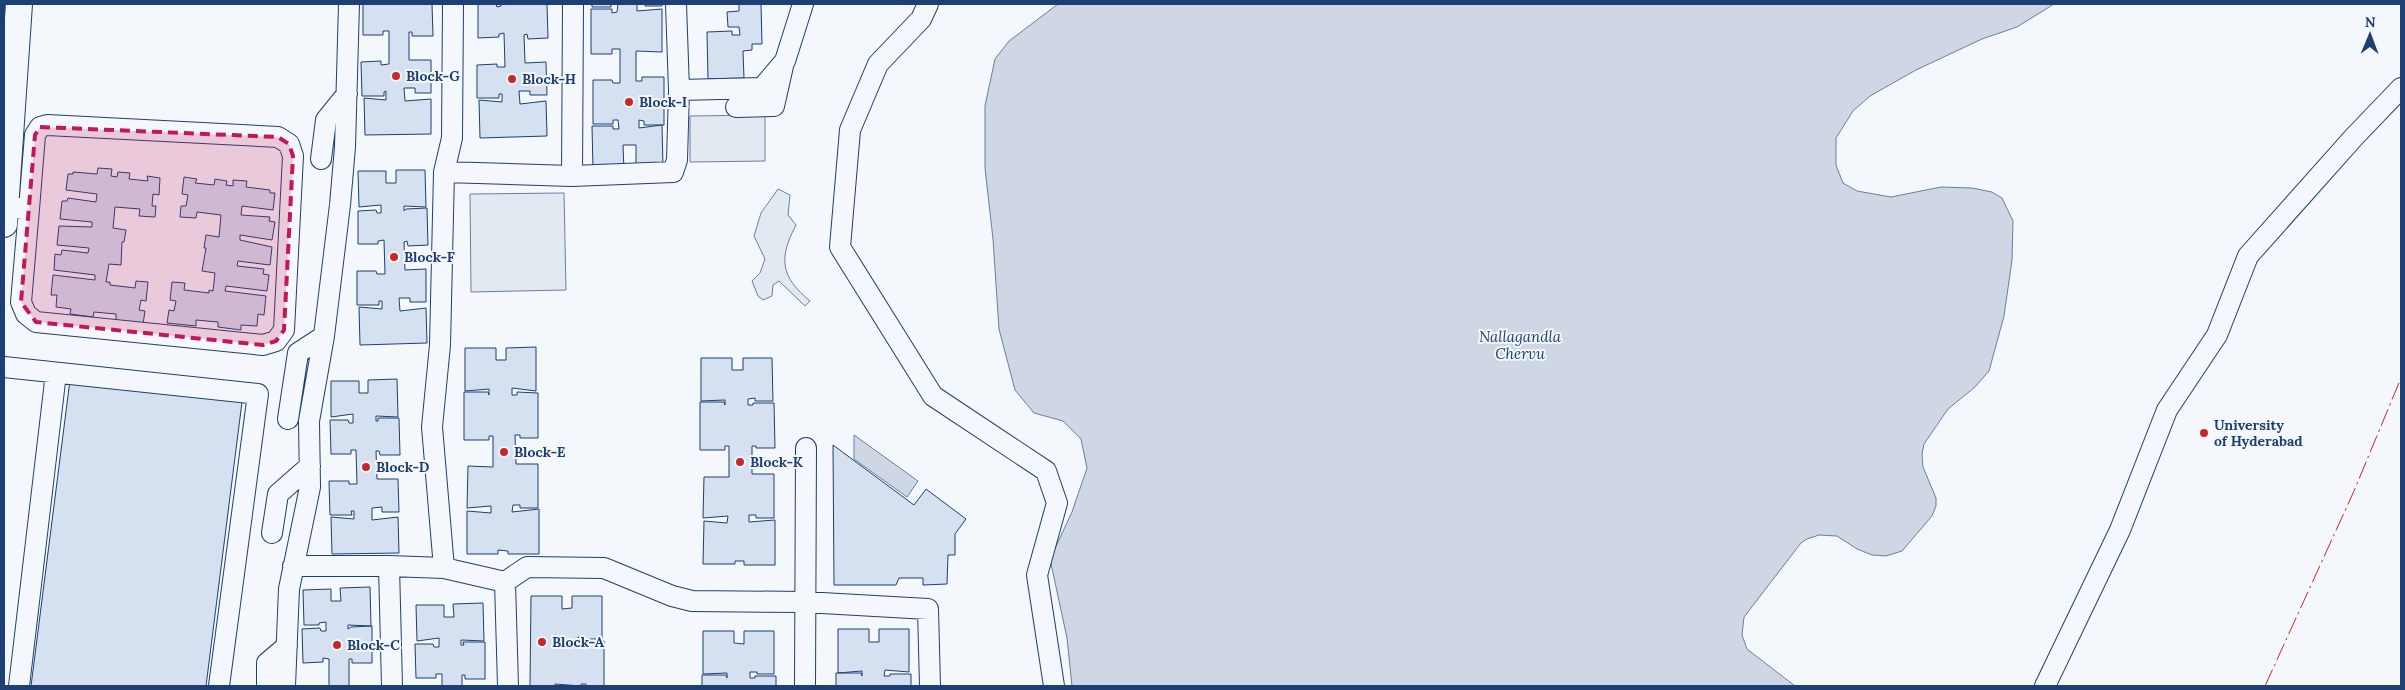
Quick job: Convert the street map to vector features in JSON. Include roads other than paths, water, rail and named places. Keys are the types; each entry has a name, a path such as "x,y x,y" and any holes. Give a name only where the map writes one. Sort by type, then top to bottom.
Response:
{"main road":[{"path":"14,217 19,4"}],"street":[{"path":"285,686 289,589 310,487 309,421 324,336 340,205 345,147 349,4"},
{"path":"444,568 432,427 440,345 444,172 452,138 454,4"},
{"path":"572,176 574,4"},
{"path":"444,172 572,176 673,172 677,160 676,4"},
{"path":"736,107 774,106 784,62 803,4"},
{"path":"928,4 921,19 878,64 850,130 840,247 933,396 1046,471 1057,503 1038,574 1054,686"},
{"path":"678,90 762,88 784,62"},
{"path":"2045,686 2120,530 2167,410 2217,335 2248,256 2354,137 2401,88"},
{"path":"322,159 326,120 346,94"},
{"path":"40,127 278,137 289,144 293,156 284,330 276,340 263,344 36,322 26,314 21,302 14,217 35,135 40,127"},
{"path":"288,419 298,353 324,336"},
{"path":"4,367 258,394 219,686"},
{"path":"19,686 56,373"},
{"path":"805,686 806,448"},
{"path":"272,533 278,494 310,466"},
{"path":"293,566 444,568 505,582 527,567 604,568 672,596 692,601 804,602 928,609 930,686"},
{"path":"389,566 392,686"},
{"path":"505,582 508,686"},
{"path":"267,686 267,663 287,646"}],"water":[{"name":"Nallagandla Chervu","path":"1058,4 2054,4 2017,27 1982,39 1916,70 1870,96 1853,111 1836,138 1836,165 1843,183 1857,191 1891,197 1941,187 1972,188 1992,192 2002,198 2013,221 2012,260 2004,316 1989,371 1975,387 1948,409 1924,444 1922,454 1923,467 1936,498 1936,506 1932,516 1902,551 1886,556 1872,555 1857,549 1837,536 1819,535 1801,543 1744,617 1742,635 1747,649 1795,686 1072,686 1067,638 1050,559 1072,512 1087,468 1081,439 1063,421 1034,413 1015,390 999,329 993,239 985,168 985,106 995,59 1009,41"},
{"path":"854,435 918,481 907,497 854,459"}],"place":[{"name":"Block-G","path":"396,76"},
{"name":"Block-H","path":"512,79"},
{"name":"Block-I","path":"629,102"},
{"name":"Block-F","path":"394,257"},
{"name":"University of Hyderabad","path":"2204,433"},
{"name":"Block-E","path":"504,452"},
{"name":"Block-K","path":"740,462"},
{"name":"Block-D","path":"366,467"},
{"name":"Block-A","path":"542,642"},
{"name":"Block-C","path":"337,645"}]}
